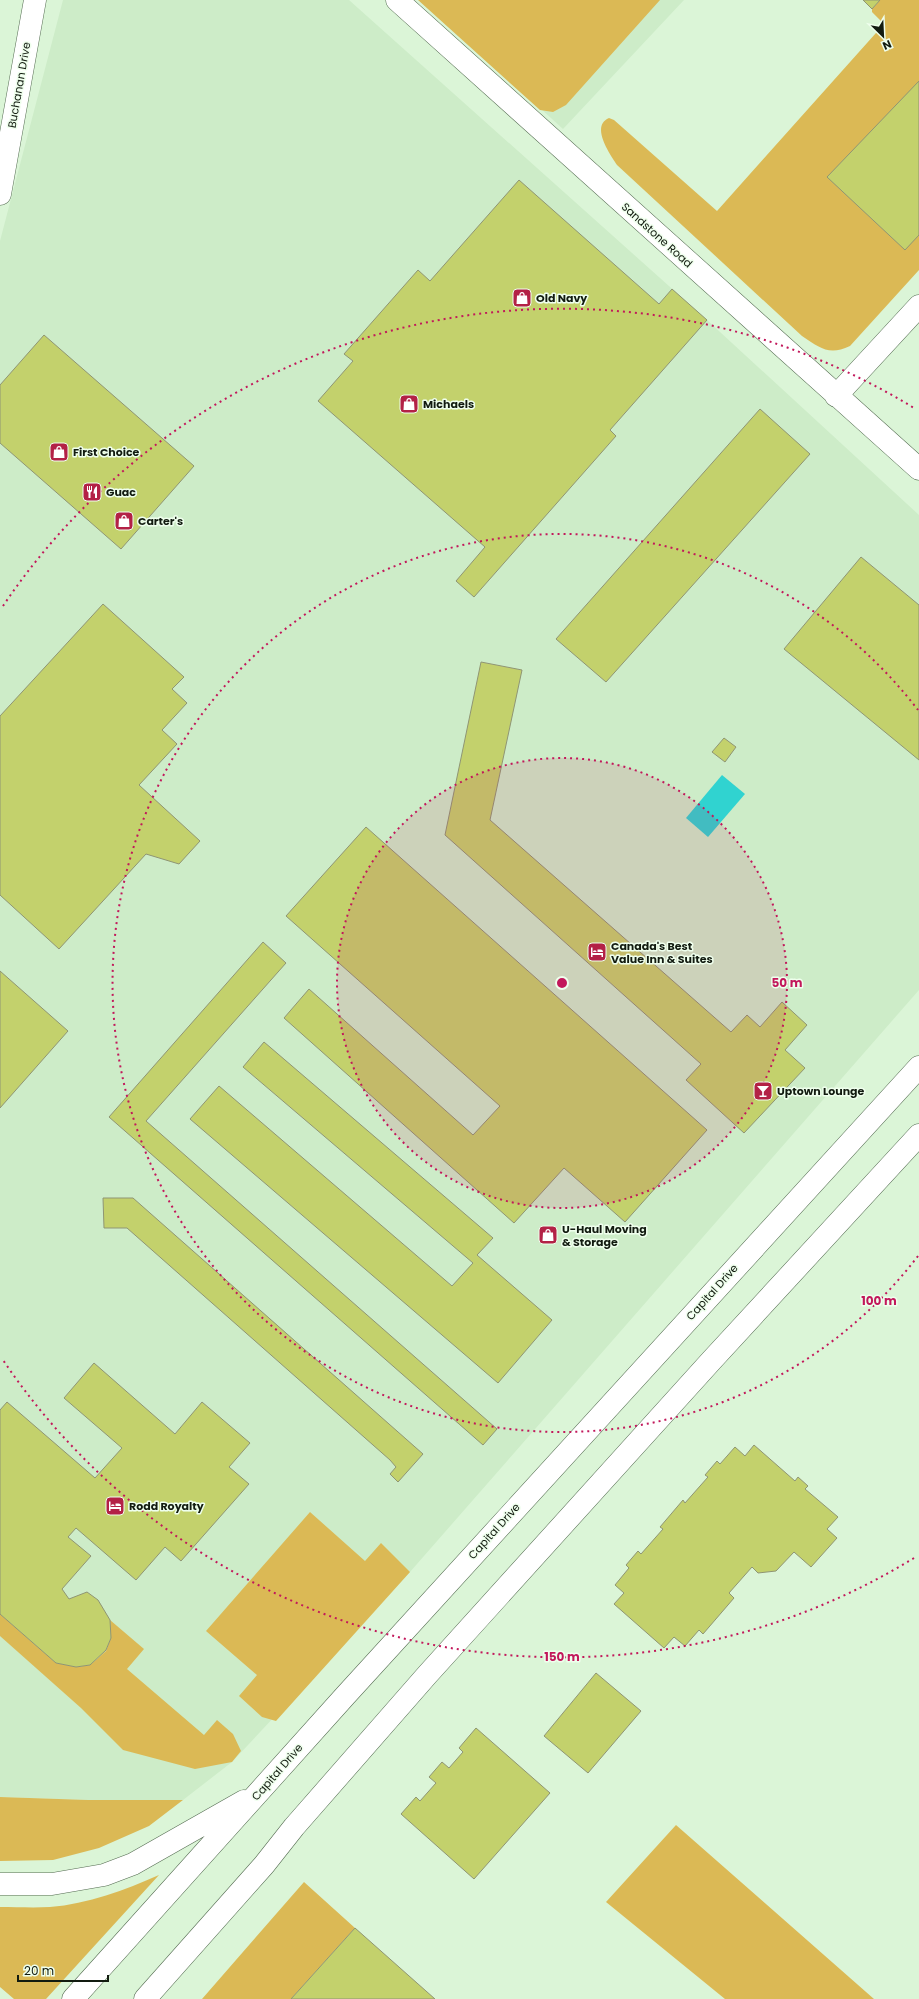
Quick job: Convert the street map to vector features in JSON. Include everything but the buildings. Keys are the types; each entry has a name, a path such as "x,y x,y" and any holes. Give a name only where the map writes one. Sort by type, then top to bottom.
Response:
{"main road":[{"name":"Buchanan Drive","path":"0,194 35,0"},
{"name":"Sandstone Road","path":"397,0 919,469"},
{"path":"836,396 919,306"},
{"name":"Capital Drive","path":"73,1999 556,1464 919,1067"},
{"path":"145,1999 264,1865 294,1826 427,1675 706,1366 919,1134"},
{"path":"0,1884 59,1883 104,1874 133,1864 260,1791"}],"shaded area":[{"path":"63,0 349,0 707,320 919,515 919,990 410,1572 232,1762 183,1800 88,1800 0,1797 0,241"},
{"path":"418,0 660,0 566,105 553,112 540,110"},
{"path":"422,0 684,0 563,129"},
{"path":"880,0 919,0 919,270 850,346 843,349 830,350 814,344 802,336 617,165 603,140 601,127 609,118 614,120 717,211 884,24 872,12 872,9"},
{"path":"310,1512 365,1561 381,1543 410,1572 276,1721 262,1717 239,1696 257,1675 206,1631"},
{"path":"0,1614 56,1663 77,1667 90,1665 106,1651 111,1638 110,1620 144,1649 127,1669 204,1735 217,1720 233,1734 241,1751 232,1762 195,1769 123,1750 81,1708 0,1636"},
{"path":"0,1797 88,1800 183,1800 149,1826 99,1848 53,1860 0,1861"},
{"path":"676,1825 874,1999 725,1999 606,1902"},
{"path":"159,1875 46,1999 14,1999 0,1987 0,1907 50,1907 78,1903 120,1891"},
{"path":"304,1882 355,1928 291,1999 202,1999"}],"water":[{"path":"722,775 745,794 708,837 686,818"}],"place":[{"name":"Old Navy","path":"522,298"},
{"name":"Michaels","path":"409,404"},
{"name":"First Choice","path":"59,452"},
{"name":"Guac","path":"92,492"},
{"name":"Carter's","path":"124,521"},
{"name":"Canada's Best Value Inn & Suites","path":"597,952"},
{"name":"Uptown Lounge","path":"763,1091"},
{"name":"U-Haul Moving & Storage","path":"548,1235"},
{"name":"Rodd Royalty","path":"115,1506"}]}
